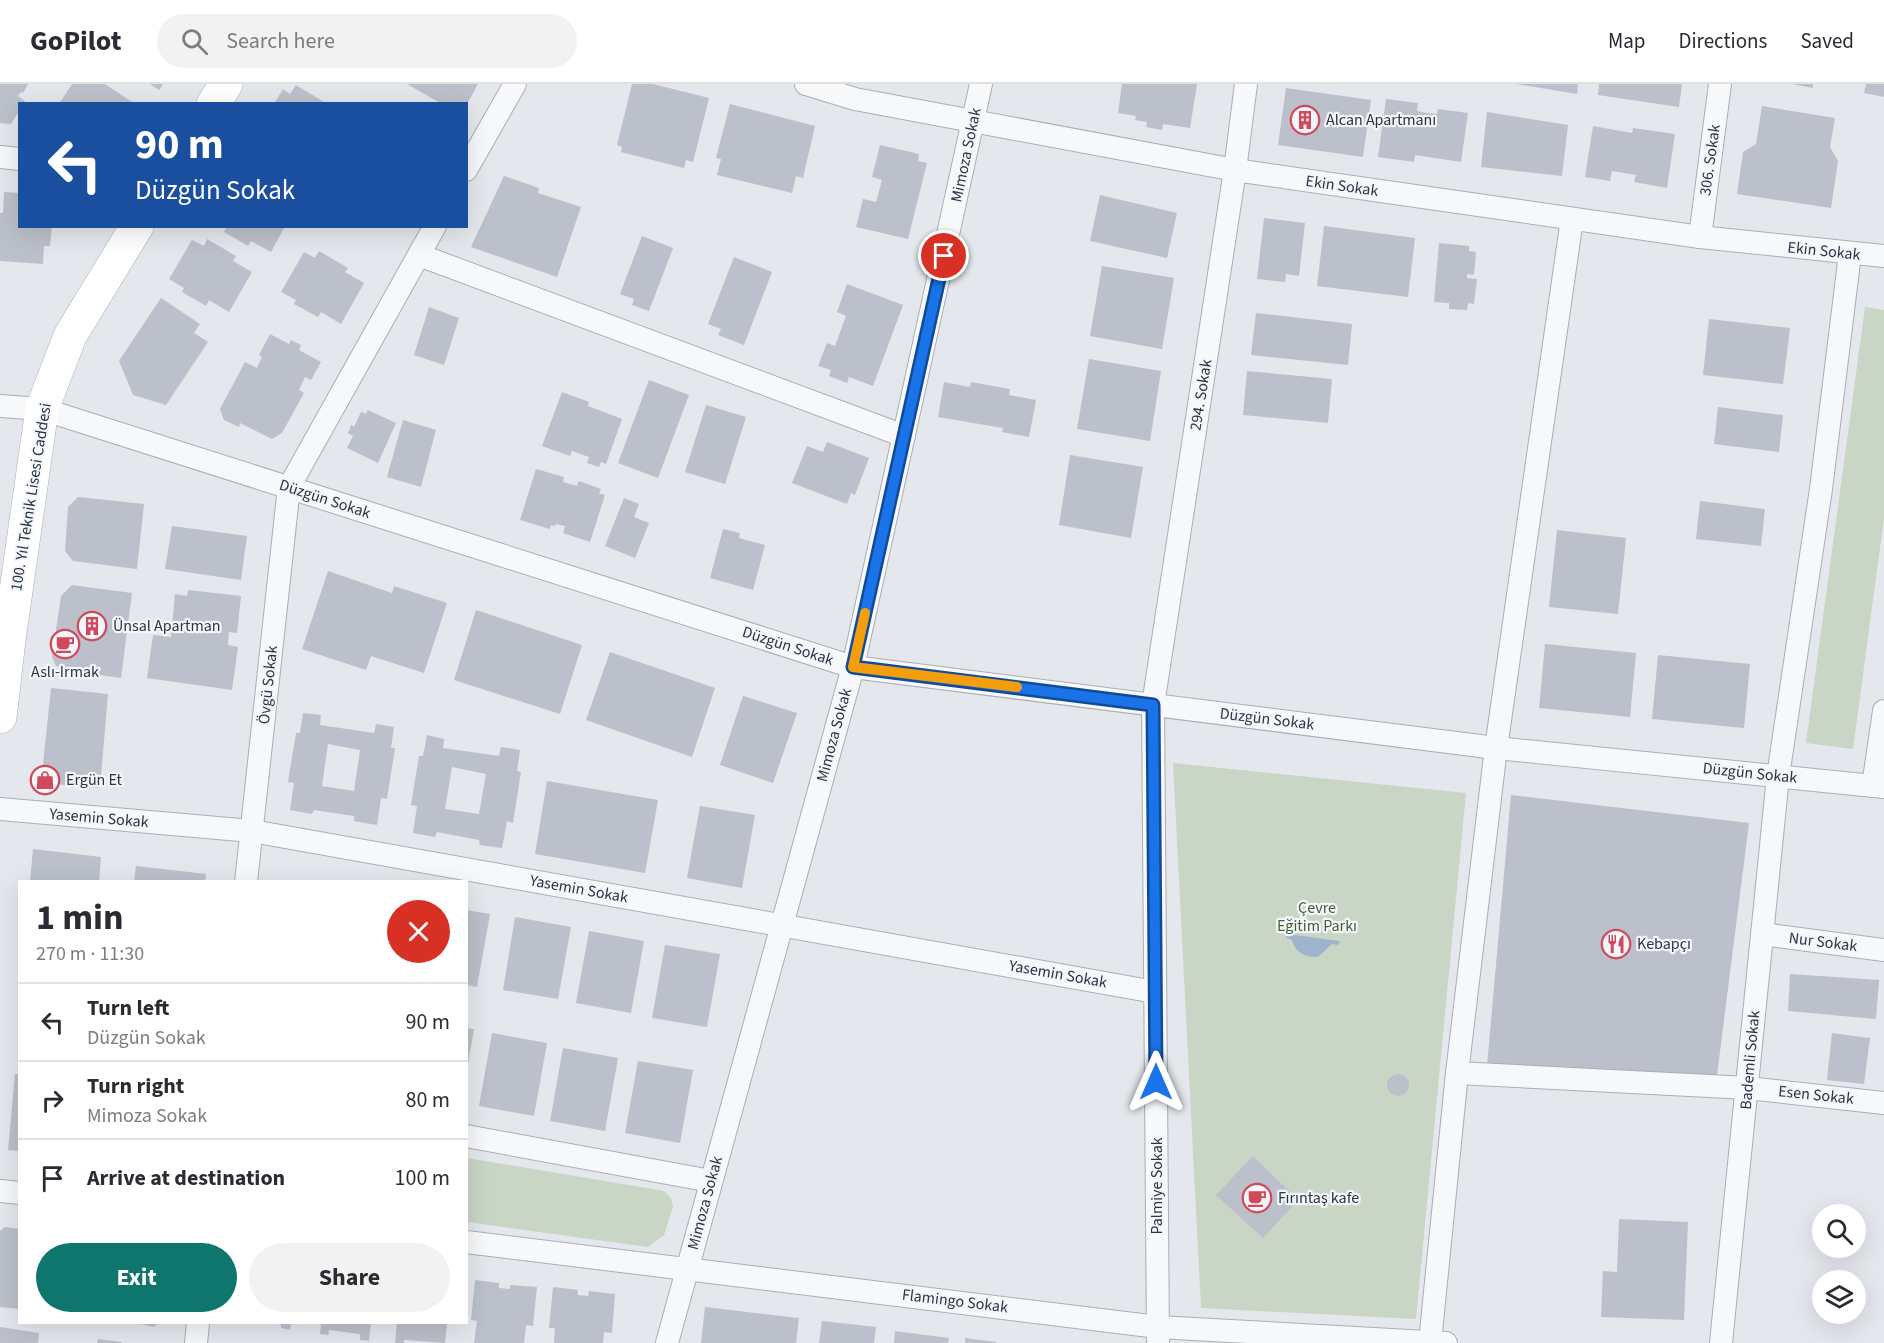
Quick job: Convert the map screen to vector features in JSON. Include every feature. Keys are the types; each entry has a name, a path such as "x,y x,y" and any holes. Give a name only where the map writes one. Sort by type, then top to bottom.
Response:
{"main road":[{"path":"214,102 226,84"},
{"name":"100. Yıl Teknik Lisesi Caddesi","path":"0,717 4,640 42,409 70,336 136,228"}],"street":[{"path":"468,166 515,84"},
{"name":"Ekin Sokak","path":"806,84 855,99 1235,170 1700,237 1884,256"},
{"name":"Mimoza Sokak","path":"667,1343 853,667 981,84"},
{"name":"294. Sokak","path":"1153,705 1235,170 1246,84"},
{"name":"306. Sokak","path":"1700,237 1720,84"},
{"path":"0,157 18,159"},
{"path":"1438,1343 1457,1073 1496,748 1572,219"},
{"path":"289,487 434,228"},
{"name":"Bademli Sokak","path":"1721,1343 1778,776 1821,489 1850,254"},
{"path":"419,255 904,436"},
{"name":"Düzgün Sokak","path":"0,406 42,409 853,667 1496,748 1879,787"},
{"name":"Övgü Sokak","path":"246,880 289,487"},
{"name":"Palmiye Sokak","path":"1153,705 1158,1335"},
{"path":"1879,787 1884,711"},
{"name":"Yasemin Sokak","path":"0,810 252,831 1155,992"},
{"name":"Nur Sokak","path":"1761,934 1884,950"},
{"name":"Esen Sokak","path":"1457,1073 1748,1088 1884,1103"},
{"path":"468,1136 711,1180"},
{"path":"0,1191 18,1193"},
{"name":"Flamingo Sokak","path":"468,1242 688,1268 1158,1335 1438,1343"},
{"path":"196,1343 198,1324"}],"green space":[{"path":"1865,307 1884,310 1884,518 1853,749 1806,743"},
{"name":"Çevre Eğitim Parkı","path":"1173,763 1466,793 1416,1319 1201,1308"},
{"path":"468,1158 664,1191 671,1198 673,1207 664,1235 648,1247 468,1222"}],"water":[{"path":"1287,934 1340,941 1338,945 1332,944 1318,957 1313,957 1298,951 1292,940 1286,938"}],"building":[{"path":"0,84 28,84 23,93 21,92 18,96 25,101 18,102 18,113 11,124 0,123"},
{"path":"72,84 105,84 132,102 60,102"},
{"path":"150,84 163,84 159,90"},
{"path":"407,84 478,84 468,102 438,102"},
{"path":"632,84 653,84 709,98 693,162 686,160 684,168 621,152 622,147 617,145"},
{"path":"1122,84 1197,84 1190,128 1163,124 1162,130 1146,127 1147,122 1135,120 1136,116 1118,113"},
{"path":"1516,84 1578,84 1577,94"},
{"path":"1599,84 1682,84 1679,107 1598,95"},
{"path":"1792,84 1813,84 1813,88"},
{"path":"1866,84 1884,84 1884,97 1864,93"},
{"path":"296,85 324,102 275,102 283,89 290,94"},
{"path":"1286,88 1371,100 1363,157 1278,145"},
{"path":"1386,99 1418,103 1417,111 1427,113 1437,114 1438,109 1468,113 1461,162 1415,155 1414,162 1378,157"},
{"path":"730,104 815,126 803,178 796,176 792,193 717,175 721,159 716,158"},
{"path":"1762,106 1835,118 1830,147 1838,161 1831,208 1737,194 1743,152 1756,144"},
{"path":"1487,112 1568,125 1562,176 1481,167"},
{"path":"1593,126 1632,133 1633,128 1675,134 1667,188 1634,182 1636,175 1612,171 1610,181 1585,177"},
{"path":"880,145 919,154 918,161 927,163 908,239 856,227 863,199 876,202 882,180 872,177"},
{"path":"504,176 539,188 538,193 581,207 557,277 471,247"},
{"path":"4,192 18,193 18,228 52,228 50,246 44,246 43,264 0,261 0,213 3,213"},
{"path":"1100,195 1177,213 1167,258 1090,241"},
{"path":"1264,218 1305,223 1299,276 1286,274 1285,282 1257,279"},
{"path":"1324,226 1415,238 1408,297 1317,286"},
{"path":"226,228 284,228 271,252 251,241 248,246 224,232"},
{"path":"642,236 673,248 649,311 632,305 634,299 620,294"},
{"path":"207,239 236,256 233,261 252,272 229,312 209,300 206,306 182,292 184,288 169,279 192,240 204,246"},
{"path":"1439,243 1469,246 1469,251 1476,252 1474,275 1467,274 1467,278 1477,279 1474,304 1468,303 1467,310 1449,309 1449,303 1434,302"},
{"path":"319,251 348,268 345,272 364,283 341,324 321,312 318,317 294,304 296,300 281,292 304,252 315,258"},
{"path":"734,257 772,272 744,345 718,335 721,329 708,324"},
{"path":"1102,266 1174,278 1162,349 1090,336"},
{"path":"847,284 903,305 873,386 849,377 847,383 829,376 831,370 818,366 827,343 835,346 846,316 837,312"},
{"path":"161,298 200,324 194,333 208,342 166,405 133,395 119,361"},
{"path":"429,307 459,318 444,365 414,355"},
{"path":"1256,313 1352,324 1348,365 1251,355"},
{"path":"1709,319 1790,328 1783,384 1703,375"},
{"path":"270,334 289,344 291,340 301,345 299,350 321,362 311,380 305,377 299,390 304,393 282,433 272,439 240,423 239,427 224,420 220,409 245,362 257,368 262,357 259,355"},
{"path":"1089,359 1161,371 1150,441 1077,429"},
{"path":"1247,371 1332,379 1328,423 1243,415"},
{"path":"649,380 689,395 658,478 618,463"},
{"path":"944,382 970,387 971,382 1010,389 1009,395 1036,400 1029,437 1002,432 1003,428 938,417"},
{"path":"562,392 589,402 588,406 622,419 606,464 601,462 599,467 587,463 589,457 572,451 570,456 542,446"},
{"path":"706,405 746,417 725,484 685,472"},
{"path":"1718,407 1783,415 1779,452 1714,444"},
{"path":"368,410 396,423 378,463 347,448 353,436 348,433 351,425 354,427 361,412 366,414"},
{"path":"403,420 436,430 421,487 387,477"},
{"path":"827,442 869,458 855,495 851,493 847,504 792,483 807,446 823,452"},
{"path":"1070,455 1143,467 1131,538 1059,525"},
{"path":"536,469 564,477 563,482 577,486 579,481 601,489 599,493 605,495 590,542 563,533 565,526 551,525 550,529 520,520"},
{"path":"78,497 144,504 137,569 73,561 65,551 68,507"},
{"path":"624,498 639,504 634,517 649,523 635,558 605,546"},
{"path":"1700,501 1765,509 1761,546 1696,539"},
{"path":"172,526 247,536 241,580 165,569"},
{"path":"723,529 740,533 739,538 765,545 753,590 710,578"},
{"path":"1557,530 1626,538 1618,614 1549,607"},
{"path":"328,571 392,593 394,586 447,603 424,673 371,656 366,670 302,649"},
{"name":"Ünsal Apartman","path":"72,585 132,593 121,678 70,671 71,668 56,666 52,657 61,596"},
{"path":"188,590 241,596 237,633 229,632 228,645 238,647 232,690 147,678 153,635 171,637 175,594 187,596"},
{"path":"476,610 582,645 560,714 454,680"},
{"path":"1545,644 1636,653 1630,717 1539,708"},
{"path":"610,652 715,688 692,757 586,720"},
{"path":"1658,655 1750,664 1744,728 1652,719"},
{"path":"51,688 108,694 100,788 41,783"},
{"path":"743,696 797,713 773,783 720,765"},
{"path":"303,713 321,715 320,725 374,733 376,724 394,727 391,748 395,748 387,799 381,798 377,825 354,821 354,816 314,810 312,814 290,810 294,783 288,782 296,733 300,733","holes":["328,744 360,750 354,791 322,786"]},
{"path":"427,735 444,739 443,748 499,756 501,747 520,750 517,771 521,772 513,823 507,821 502,848 480,845 479,840 437,832 435,837 413,833 417,806 411,805 419,756 423,756","holes":["452,767 486,774 479,814 445,809"]},
{"path":"547,781 658,800 645,873 535,854"},
{"name":"Kebapçı","path":"1511,795 1749,823 1717,1075 1487,1066"},
{"path":"700,806 755,815 742,888 687,878"},
{"path":"33,849 101,857 99,880 30,880"},
{"path":"136,866 206,874 205,880 134,880"},
{"path":"468,910 490,914 477,987 468,985"},
{"path":"515,917 571,927 558,999 503,990"},
{"path":"589,931 644,941 631,1013 576,1003"},
{"path":"665,945 720,954 707,1027 652,1018"},
{"path":"1790,974 1879,980 1876,1019 1788,1011"},
{"path":"468,1028 474,1029 468,1064"},
{"path":"492,1033 547,1043 534,1116 479,1106"},
{"path":"1832,1033 1870,1038 1864,1084 1827,1080"},
{"path":"563,1048 618,1058 605,1131 550,1121"},
{"path":"638,1061 693,1070 680,1143 625,1133"},
{"path":"15,1074 18,1074 18,1151 8,1150"},
{"path":"1398,1074 1408,1081 1409,1085 1402,1095 1398,1096 1388,1089 1387,1085 1394,1075"},
{"name":"Fırıntaş kafe","path":"1253,1156 1298,1200 1263,1238 1216,1195"},
{"path":"1619,1219 1688,1222 1684,1320 1601,1317 1603,1271 1617,1272"},
{"path":"5,1227 18,1229 18,1309 0,1307 0,1231"},
{"path":"475,1280 499,1283 499,1288 510,1289 510,1285 537,1287 533,1326 526,1325 524,1343 474,1343 477,1321 471,1320"},
{"path":"553,1287 578,1290 578,1295 588,1296 589,1291 615,1294 612,1333 604,1332 603,1343 554,1343 555,1328 549,1328"},
{"path":"705,1307 799,1318 796,1343 701,1343"},
{"path":"822,1321 876,1327 874,1343 819,1343"},
{"path":"141,1324 157,1324 154,1327"},
{"path":"281,1324 291,1324 290,1330 281,1328"},
{"path":"321,1324 371,1324 369,1341 360,1340 360,1334 329,1330 328,1335 320,1334"},
{"path":"397,1324 447,1324 445,1343 404,1340 404,1343 395,1343"},
{"path":"0,1327 39,1333 38,1343 0,1343"},
{"path":"895,1331 949,1338 948,1343 894,1343"},
{"path":"965,1338 996,1342 996,1343 965,1343"},
{"path":"98,1339 122,1342 122,1343 97,1343"}],"slow traffic":[{"path":"865,613 853,667 1017,687"}],"place":[{"name":"Alcan Apartmanı","path":"1305,120"},
{"name":"Ünsal Apartman","path":"92,626"},
{"name":"Aslı-Irmak","path":"65,644"},
{"name":"Ergün Et","path":"45,780"},
{"name":"Kebapçı","path":"1616,944"},
{"name":"Fırıntaş kafe","path":"1257,1198"}],"route":[{"path":"944,256 853,667 1153,705 1156,1082"}]}
